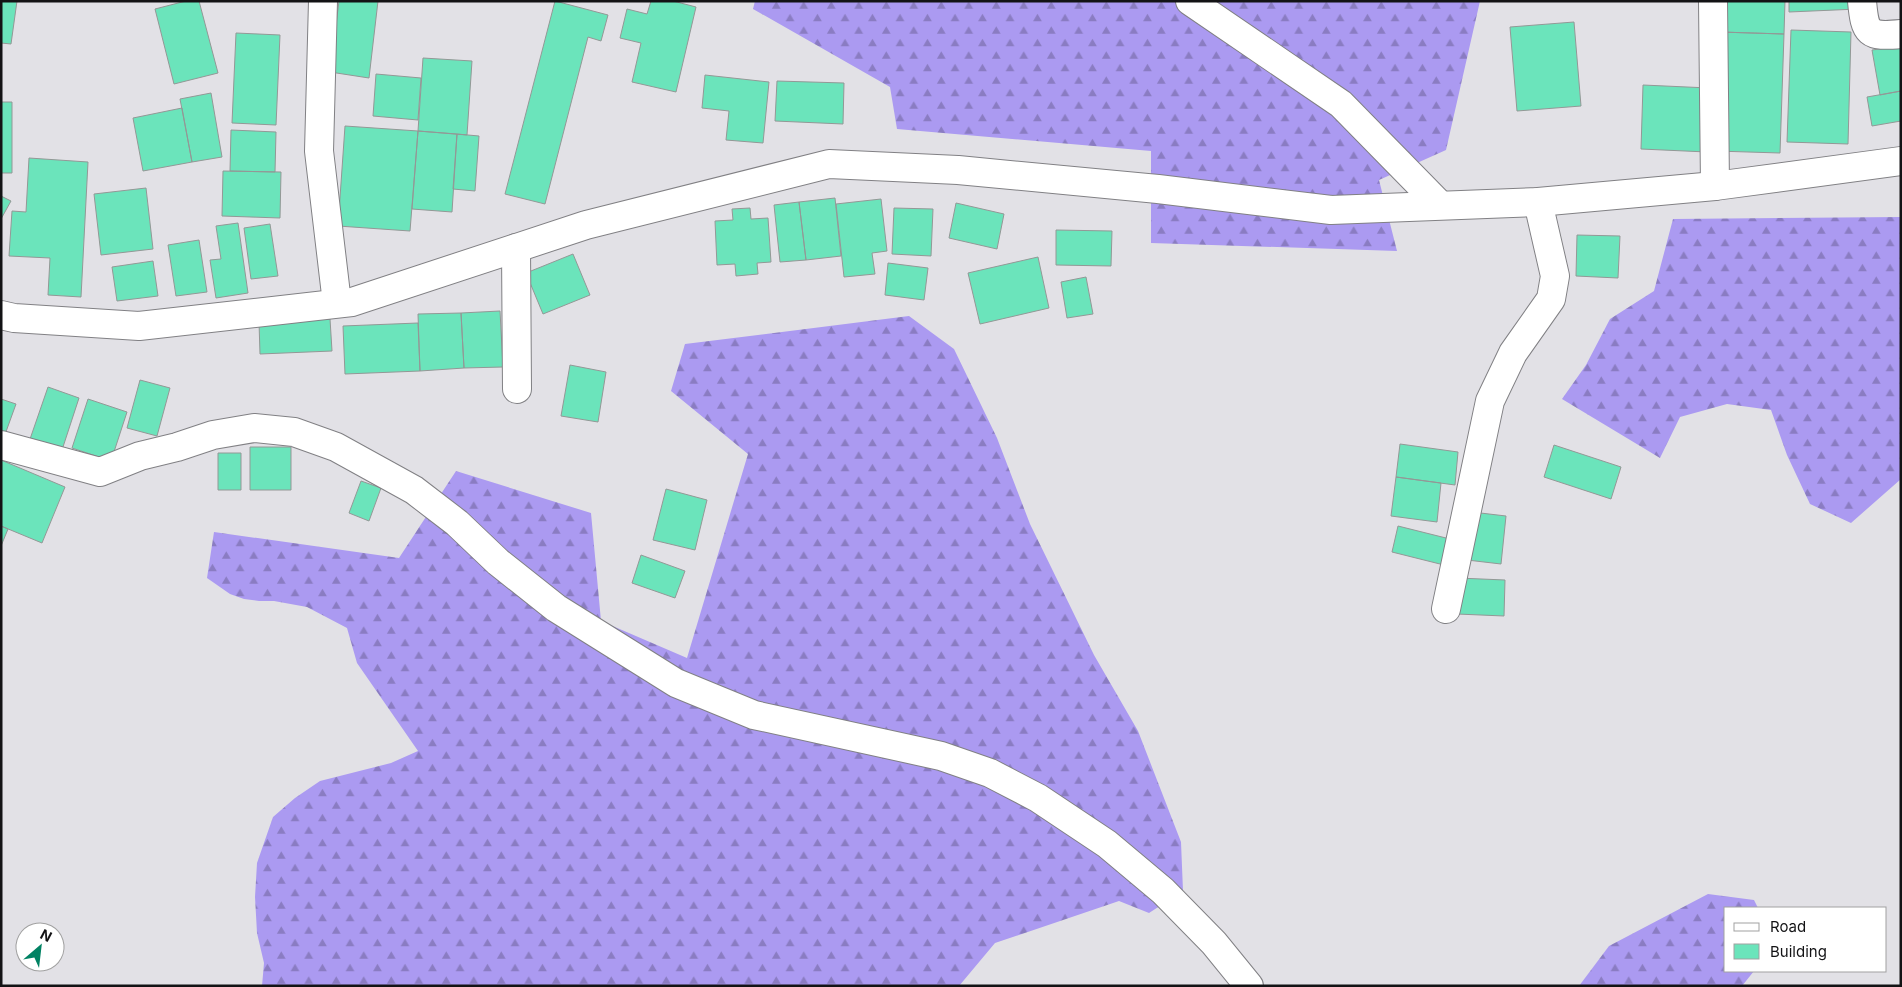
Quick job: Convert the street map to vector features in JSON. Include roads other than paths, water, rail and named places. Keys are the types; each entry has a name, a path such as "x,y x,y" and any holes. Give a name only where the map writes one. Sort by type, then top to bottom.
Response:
{"street":[{"path":"323,1 319,151 337,304"},
{"path":"1190,1 1341,104 1440,204"},
{"path":"1713,1 1715,186"},
{"path":"1862,1 1864,24 1872,32 1878,36 1901,34"},
{"path":"6,321 139,326 352,302 586,225 829,164 977,172 1158,189 1331,210 1440,204 1538,202 1715,186 1901,162"},
{"path":"1446,609 1490,401 1513,353 1552,299 1555,276 1538,202"},
{"path":"516,248 517,389"},
{"path":"1,445 100,472 140,456 177,447 213,435 254,428 294,432 336,447 414,490 457,523 498,562 556,608 676,683 754,715 941,756 990,773 1038,798 1107,844 1163,891 1214,943 1249,986"}]}
